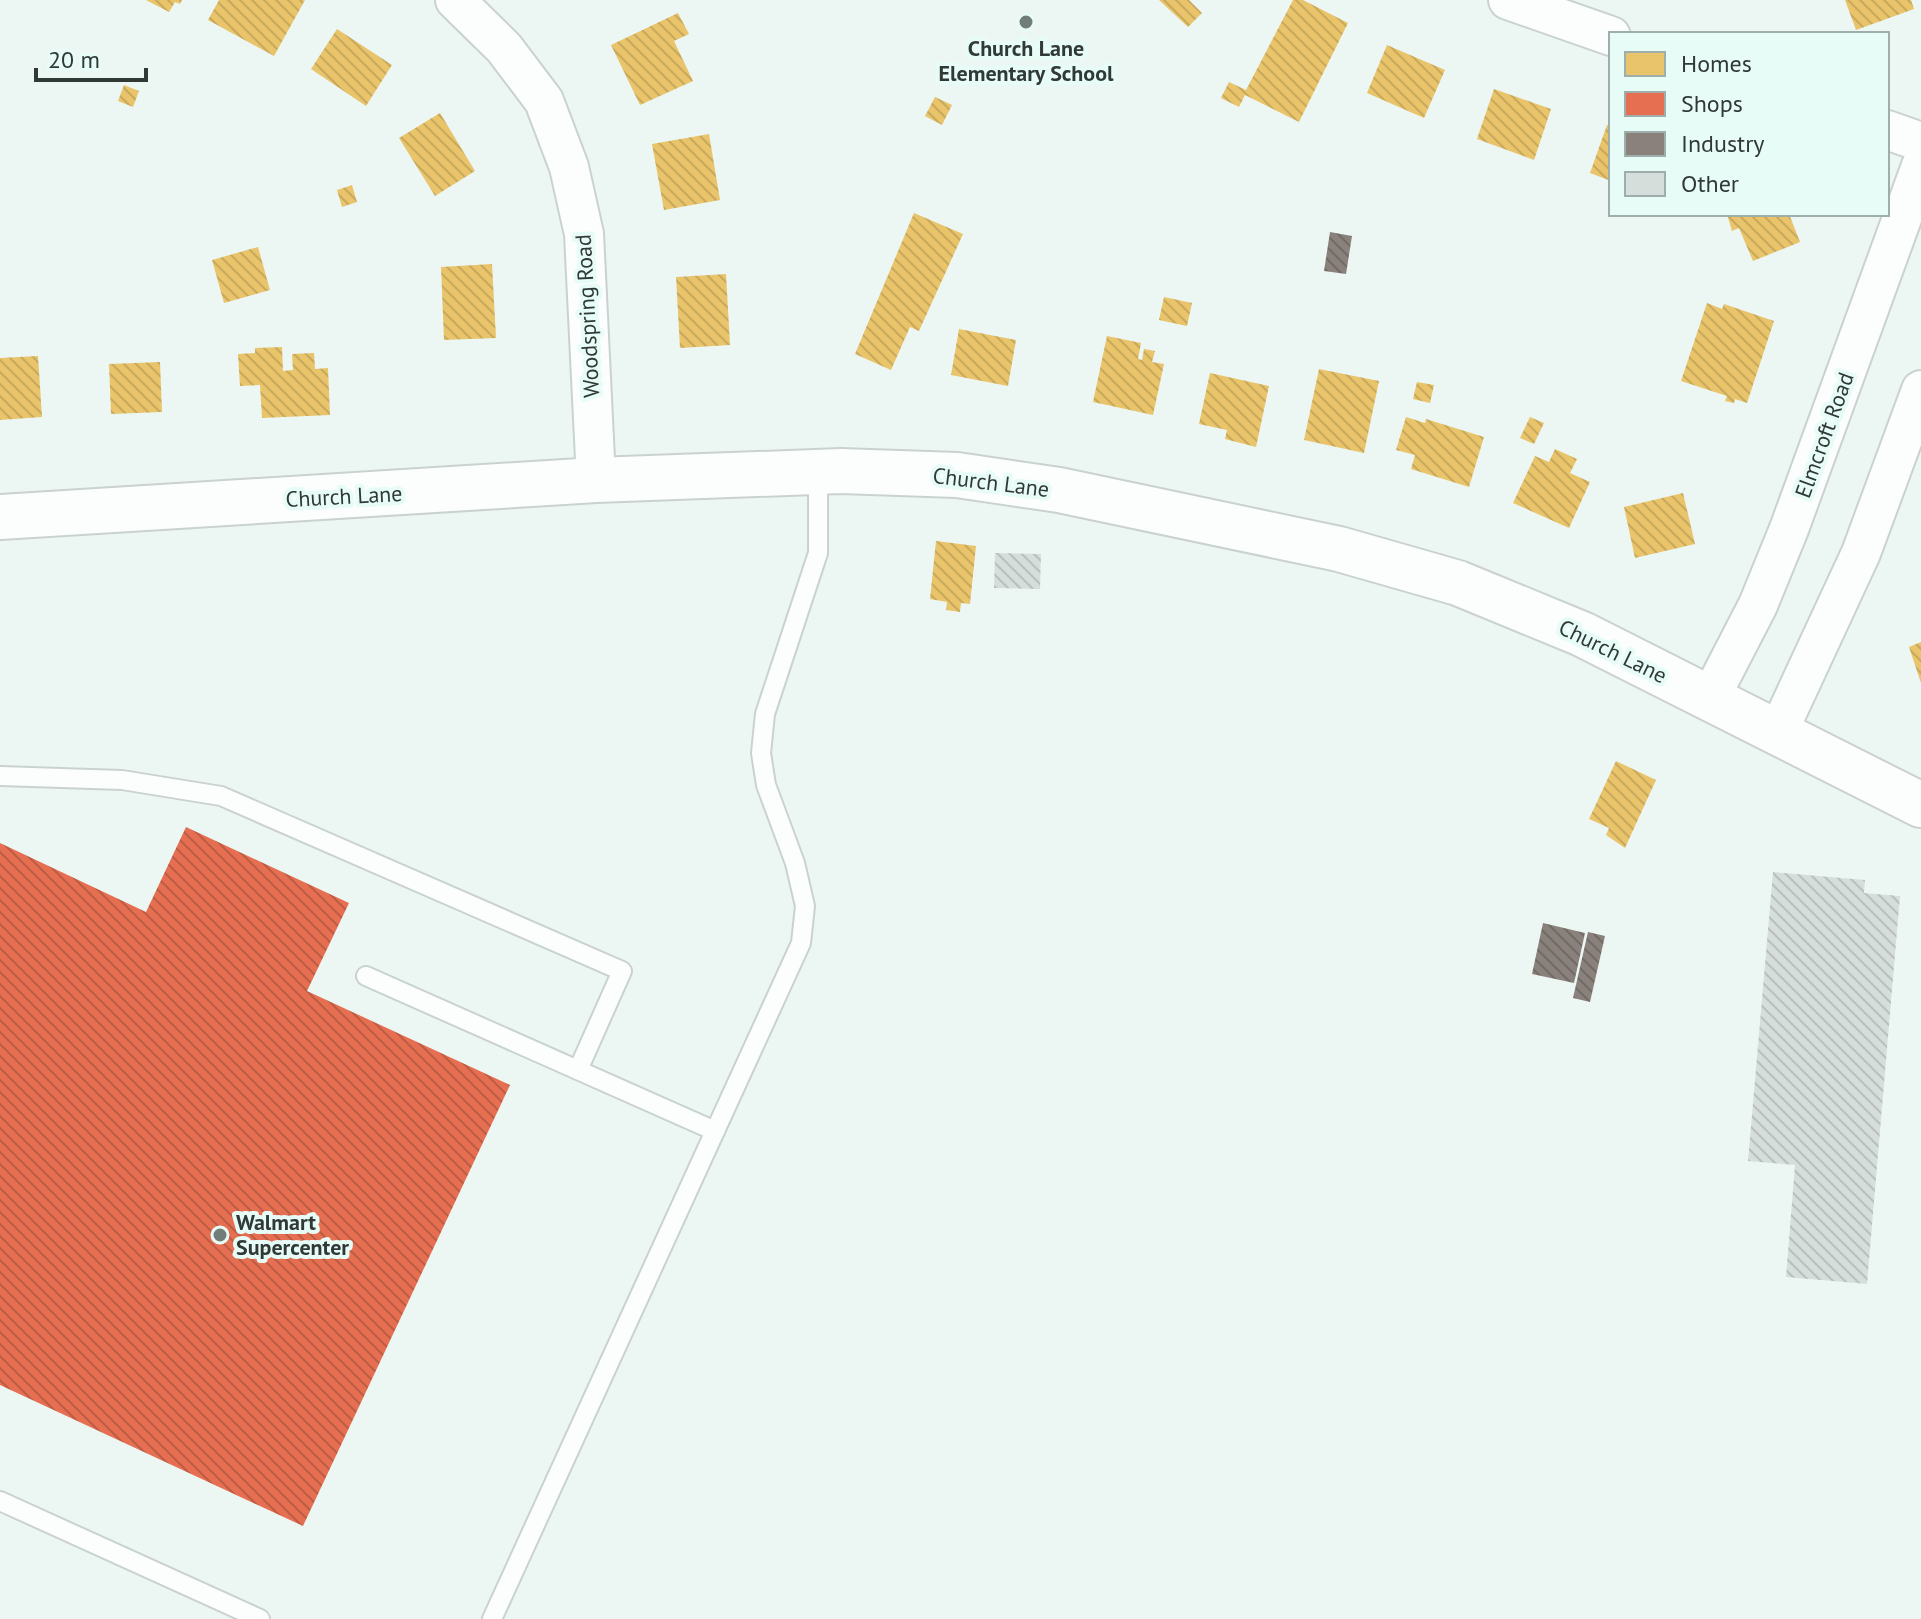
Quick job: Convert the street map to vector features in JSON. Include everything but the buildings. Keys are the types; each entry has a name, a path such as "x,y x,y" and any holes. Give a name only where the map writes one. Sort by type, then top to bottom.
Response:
{"street":[{"name":"Woodspring Road","path":"455,0 504,48 544,101 569,167 584,234 596,480"},
{"path":"1508,0 1609,35"},
{"path":"1889,131 1921,142"},
{"name":"Elmcroft Road","path":"1710,698 1758,605 1789,529 1921,166"},
{"path":"1778,732 1861,553 1921,390"},
{"name":"Church Lane","path":"0,517 596,480 818,473 957,475 1001,481 1216,520 1339,549 1458,583 1582,634 1921,805"}],"lane":[{"path":"492,1619 801,943 805,906 795,863 766,785 761,753 765,714 818,553 818,473"},
{"path":"0,776 122,780 221,796 622,971 578,1070"},
{"path":"366,976 715,1131"},
{"path":"0,1501 260,1619"}],"place":[{"name":"Church Lane Elementary School","path":"1026,22"},
{"name":"Walmart Supercenter","path":"220,1235"}]}
